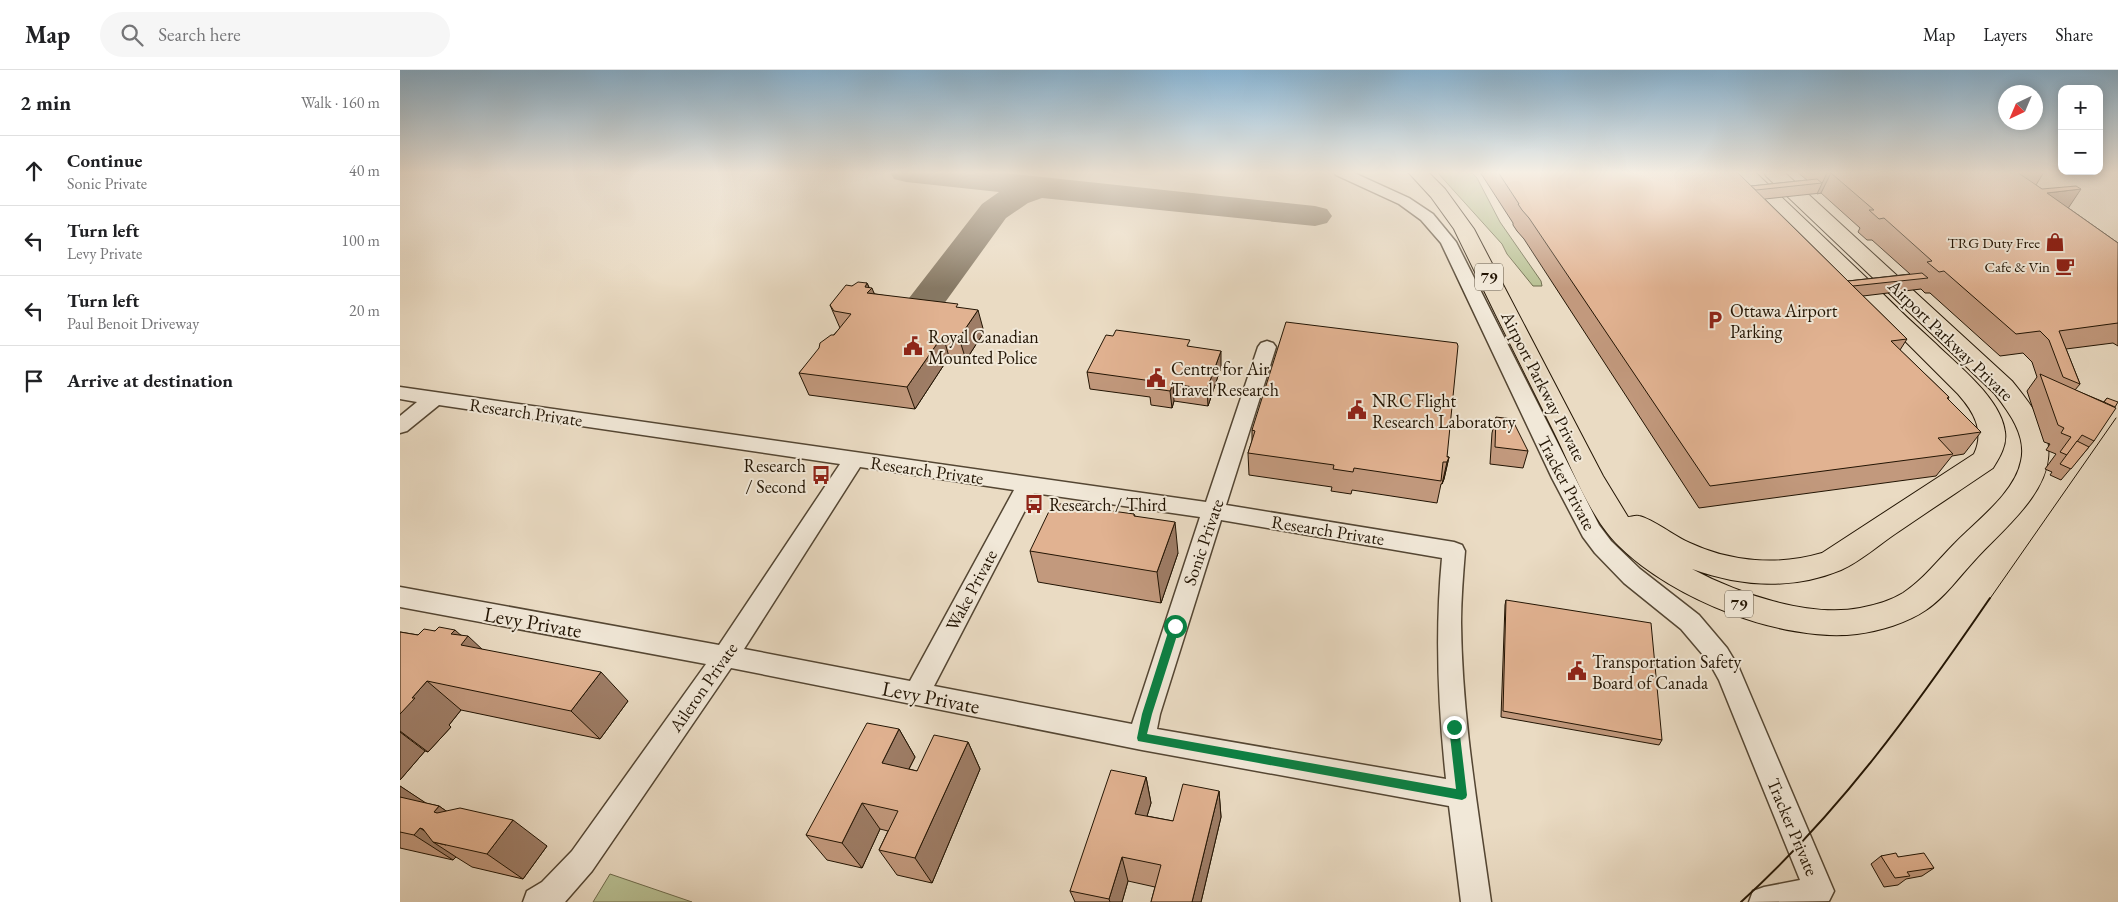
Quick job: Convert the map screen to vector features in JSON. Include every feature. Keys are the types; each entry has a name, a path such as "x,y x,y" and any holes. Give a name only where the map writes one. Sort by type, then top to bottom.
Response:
{"highway":[{"name":"Airport Parkway Private","path":"1451,211 1464,229 1609,513 1630,539 1647,555 1696,585 1729,601 1763,612 1814,620 1843,622 1887,614 1906,606 1931,588 2015,498 2032,474 2035,460 2035,445 2031,430 2022,412 2003,387 1815,211"},
{"name":"Airport Parkway Private","path":"1589,476 1627,519 1665,544 1714,563 1764,573 1800,572 1816,568 1847,552 1984,461 1993,439 1991,424 1972,395 1785,211"}],"street":[{"name":"Tracker Private","path":"1418,211 1427,217 1448,242 1563,478 1591,531 1603,547 1632,576 1690,622 1718,655 1730,676 1819,892 1764,902"},
{"name":"Sonic Private","path":"1142,738 1157,683 1267,347"},
{"name":"Research Private","path":"400,393 1214,511 1454,551 1449,621 1450,674 1462,795"},
{"path":"400,426 434,398"},
{"name":"Aileron Private","path":"538,902 553,893 582,861 725,657 854,460"},
{"name":"Wake Private","path":"916,694 1027,485"},
{"name":"Levy Private","path":"400,598 725,657 1142,738 1462,795"},
{"path":"1462,795 1476,902"}],"green space":[{"path":"1472,211 1494,211 1541,281 1542,286 1533,286 1507,254 1502,244"},
{"path":"610,874 692,902 593,902"}],"building":[{"name":"Ottawa Airport Parking","path":"1523,211 1777,211 1907,339 1891,341 1949,397 1947,398 1981,432 1938,438 1953,454 1710,486"},
{"path":"1870,211 2072,211 2118,243 2118,323 2059,331 2080,384 2063,377 2049,340 2040,331 2016,334 1944,271 1939,272 1927,262 1932,261 1884,218 1879,219"},
{"path":"1922,273 1928,278 1853,286 1848,281"},
{"name":"Royal Canadian Mounted Police","path":"858,282 867,283 865,287 872,288 867,293 958,304 956,307 978,310 959,338 943,335 907,387 799,373 819,348 820,343 834,335 851,314 834,311 830,305 846,285 852,286"},
{"name":"NRC Flight Research Laboratory","path":"1286,322 1457,343 1447,457 1449,457 1447,462 1443,462 1441,481 1354,468 1353,472 1333,469 1334,465 1248,453 1255,431 1252,430"},
{"path":"1116,330 1190,340 1187,346 1221,351 1207,389 1173,384 1170,391 1149,388 1152,381 1087,372 1106,335 1113,336"},
{"path":"2040,374 2116,408 2094,441 2082,435 2067,455 2060,452 2071,437 2061,433 2064,428 2058,425"},
{"path":"2107,398 2118,402 2115,407 2104,402"},
{"path":"1496,417 1512,419 1528,451 1495,447"},
{"path":"2077,441 2089,447 2071,469 2060,464"},
{"path":"1053,503 1134,514 1134,516 1175,522 1157,572 1030,551"},
{"name":"Transportation Safety Board of Canada","path":"1506,600 1651,623 1662,740 1503,711"},
{"path":"439,627 455,630 451,634 468,636 461,645 601,672 571,711 427,681 400,714 400,632 418,635 424,629 435,631"},
{"path":"867,723 899,729 882,763 917,771 934,735 968,742 915,858 879,850 898,811 862,803 842,843 806,835"},
{"path":"1111,770 1146,777 1135,814 1173,821 1183,784 1219,791 1192,902 1151,902 1161,865 1122,857 1109,899 1070,891"},
{"path":"400,797 439,806 434,812 437,813 460,808 513,820 487,854 433,842 423,829 420,828 414,835 400,832"},
{"path":"1896,853 1898,857 1924,853 1934,868 1907,872 1910,876 1895,878 1881,856"}],"taxiway":[{"path":"919,311 994,211"},
{"path":"1267,211 1315,216"}],"tram line":[{"path":"1989,600 2116,418"},
{"path":"1741,902 1811,832 1844,795 1933,680 1990,598"}],"place":[{"name":"TRG Duty Free","path":"2055,242"},
{"name":"Cafe & Vin","path":"2065,266"},
{"name":"Ottawa Airport Parking","path":"1715,320"},
{"name":"Royal Canadian Mounted Police","path":"913,346"},
{"name":"Centre for Air Travel Research","path":"1156,378"},
{"name":"NRC Flight Research Laboratory","path":"1357,410"},
{"name":"Research / Second","path":"821,475"},
{"name":"Research / Third","path":"1034,504"},
{"name":"Transportation Safety Board of Canada","path":"1577,671"}],"route":[{"path":"1175,626 1147,714 1142,738 1462,795 1454,727"}]}
